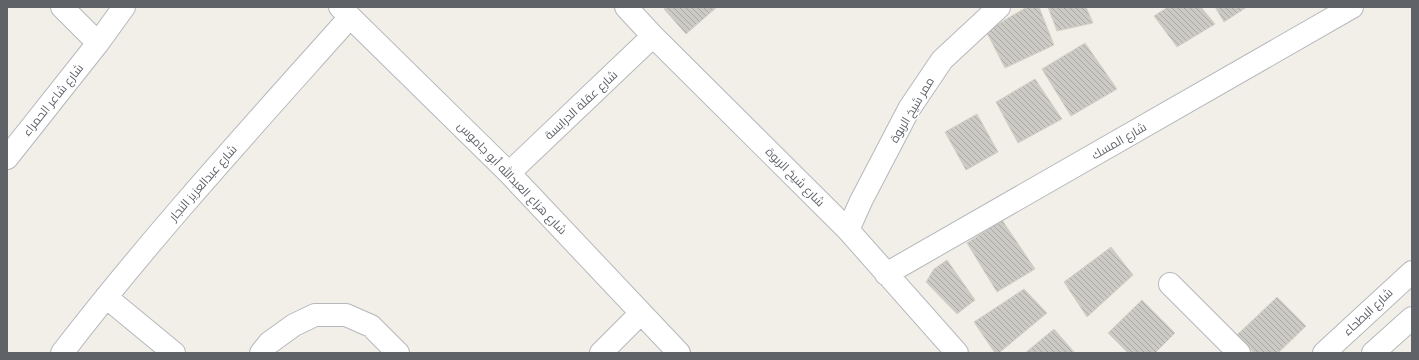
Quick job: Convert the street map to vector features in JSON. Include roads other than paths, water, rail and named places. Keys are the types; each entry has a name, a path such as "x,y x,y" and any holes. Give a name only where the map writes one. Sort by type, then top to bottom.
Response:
{"street":[{"path":"62,7 98,43"},
{"name":"شارع شاعر الحمراء","path":"7,158 98,43 124,7"},
{"name":"شارع شيخ الربوة","path":"626,7 653,36 848,230 957,353"},
{"name":"ممر شيخ الربوة","path":"848,230 861,201 905,116 921,91 942,60 999,7"},
{"name":"شارع المسك","path":"886,274 1352,7"},
{"name":"شارع هزاع العبدالله أبو جاموس","path":"345,12 509,173 679,353"},
{"name":"شارع عبدالعزيز النجار","path":"62,353 106,297 345,12"},
{"name":"شارع عقلة الدرابسة","path":"509,173 653,36"},
{"name":"شارع البطحاء","path":"1324,353 1412,272"},
{"path":"1170,284 1239,353"},
{"path":"106,297 174,353"},
{"path":"600,353 641,313"},
{"path":"262,353 269,343 294,325 316,314 346,315 371,326 398,353"},
{"path":"1373,353 1412,318"}]}
